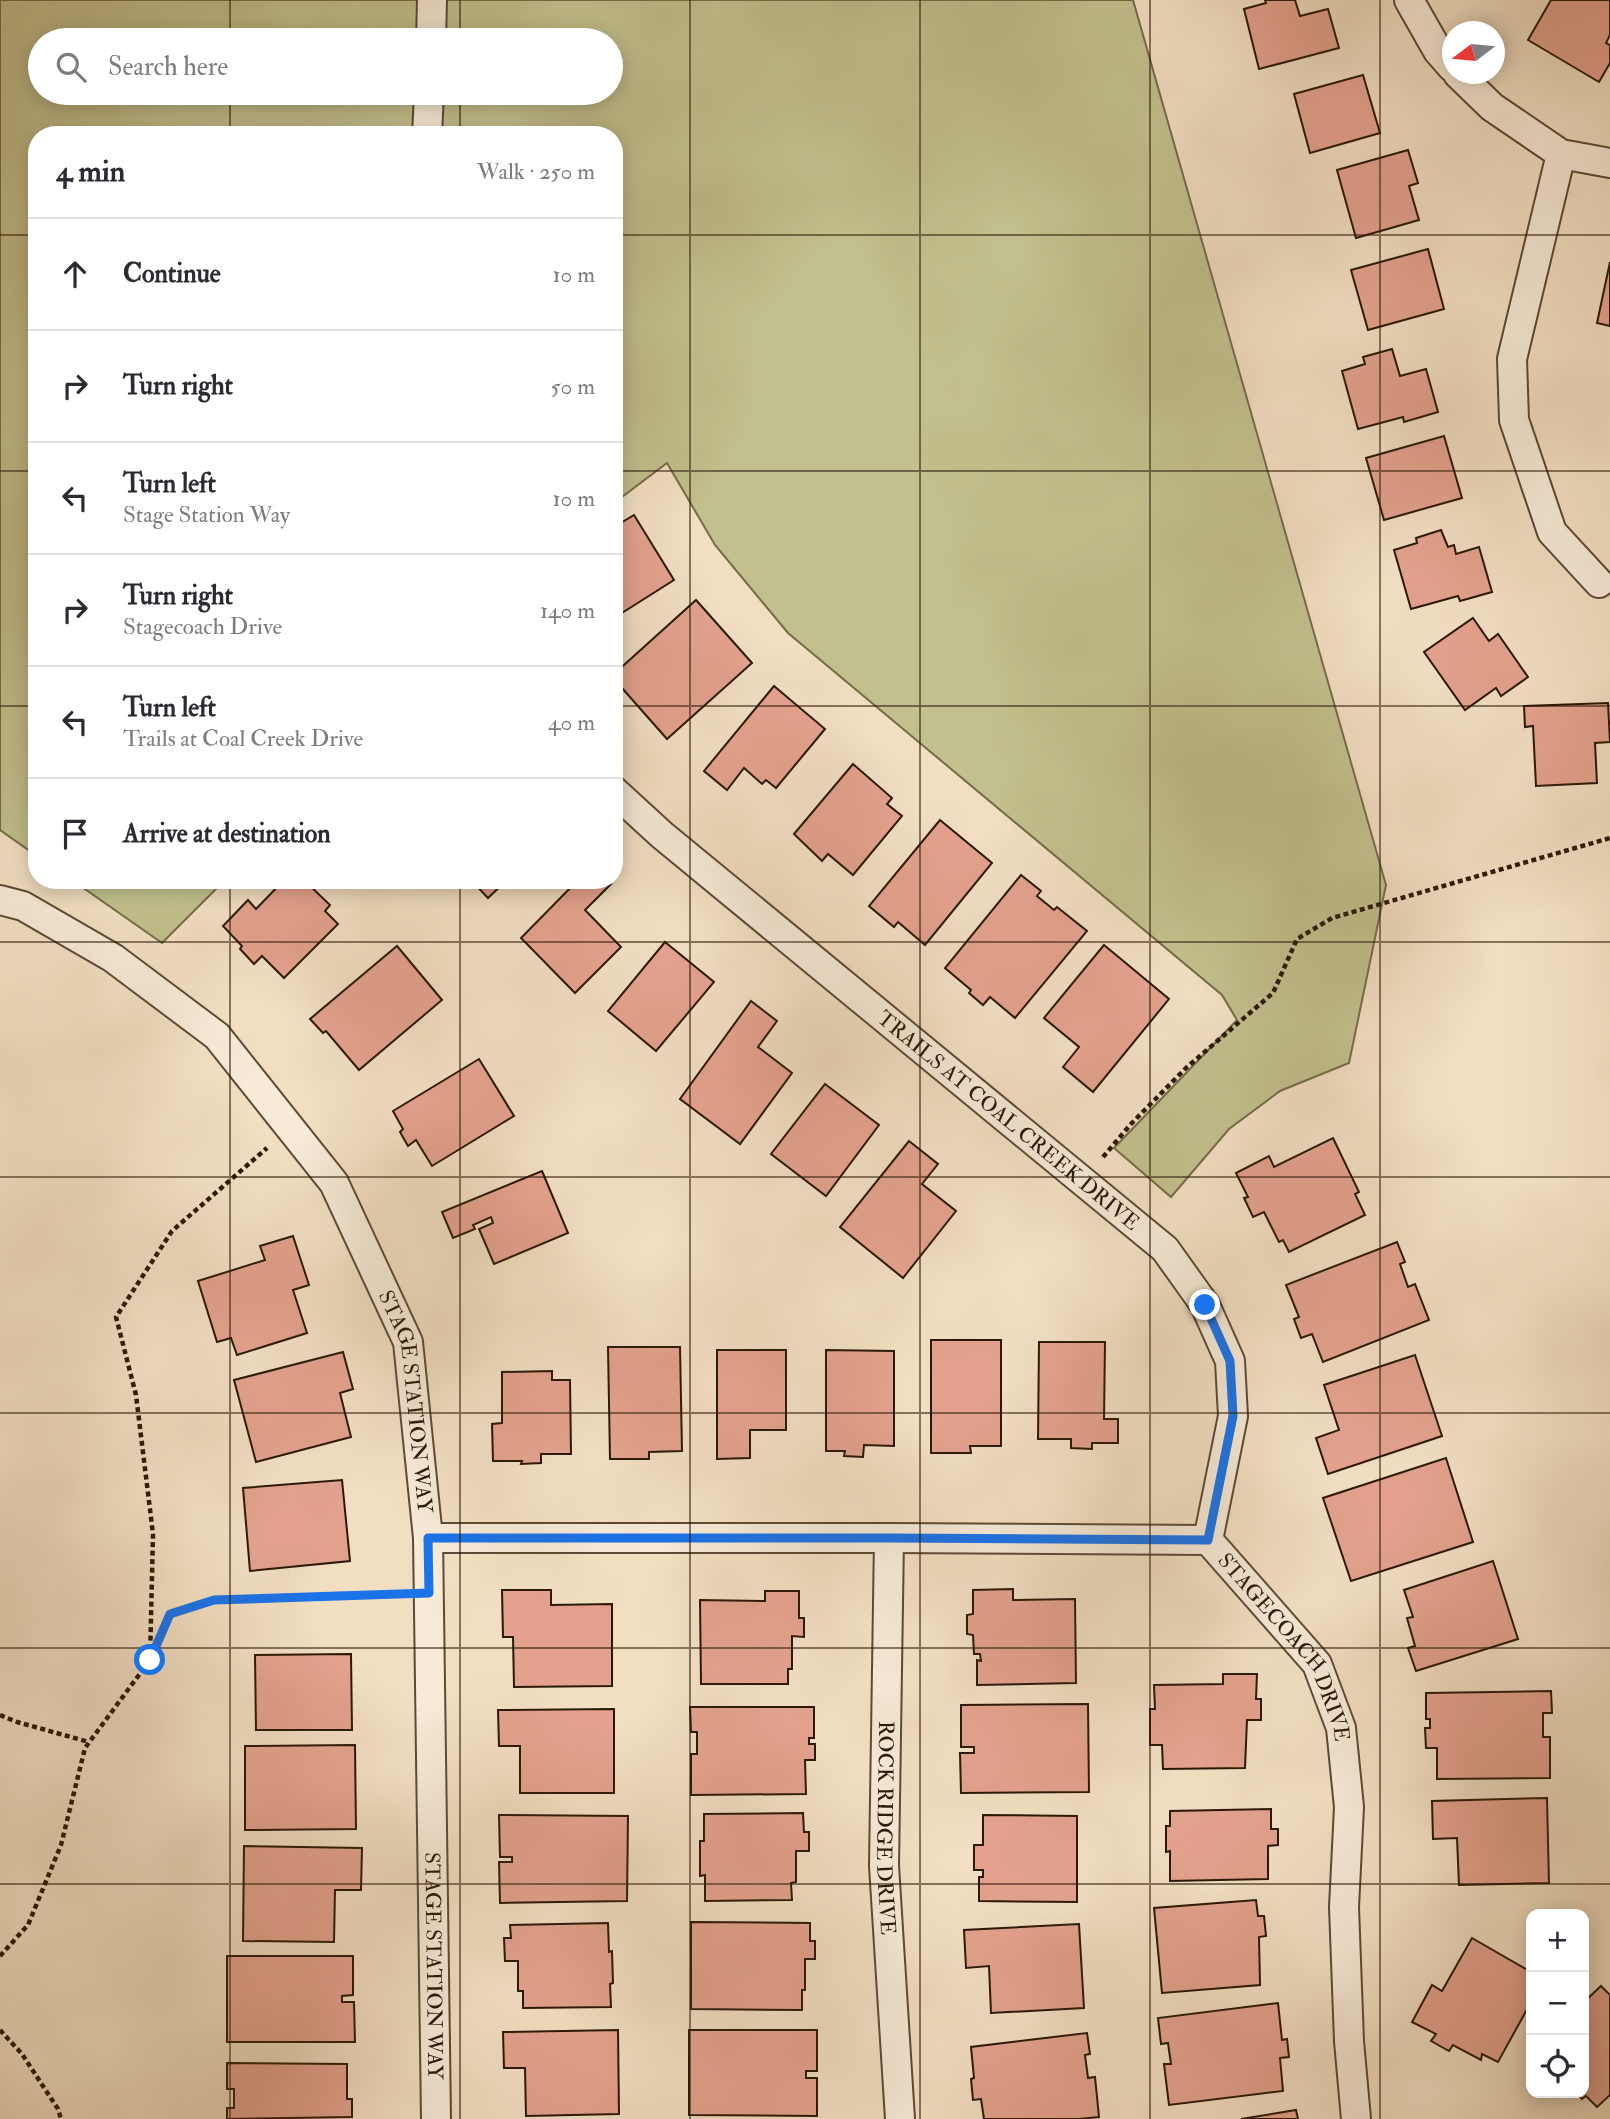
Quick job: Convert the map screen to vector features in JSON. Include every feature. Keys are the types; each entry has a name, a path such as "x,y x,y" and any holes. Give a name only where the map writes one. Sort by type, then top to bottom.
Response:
{"street":[{"path":"431,28 432,0"},
{"path":"1409,0 1442,54"},
{"path":"1468,84 1492,107 1560,154 1610,163"},
{"path":"427,126 428,105"},
{"path":"1560,154 1512,359 1514,420 1552,533 1599,583"},
{"name":"TRAILS AT COAL CREEK DRIVE","path":"623,799 662,835 1165,1249 1205,1305 1230,1361 1233,1416 1208,1540"},
{"name":"STAGE STATION WAY","path":"0,900 23,906 113,958 217,1036 334,1183 408,1342 428,1538 436,2119"},
{"name":"STAGECOACH DRIVE","path":"428,1538 1208,1540 1317,1664 1341,1728 1349,1807 1344,1907 1349,2041 1356,2119"},
{"name":"ROCK RIDGE DRIVE","path":"889,1538 884,1866 900,2119"}],"path":[{"path":"1083,1181 1131,1124 1186,1068 1273,993 1297,939 1332,918 1610,838"},
{"path":"150,1660 153,1534 136,1395 116,1317 172,1231 290,1128"},
{"path":"0,1956 27,1925 61,1846 85,1748 150,1660 170,1614 214,1600 429,1593"},
{"path":"0,1715 17,1723 89,1742"},
{"path":"0,2030 22,2054 58,2109 61,2119"}],"shaded area":[{"path":"0,0 1133,0 1386,885 1349,1063 1280,1091 1229,1129 1171,1197 1114,1148 1237,1020 1222,995 788,633 715,545 667,463 623,496 623,126 28,126 28,850 0,830"},
{"path":"85,889 216,889 162,943"}],"building":[{"path":"1265,0 1295,0 1300,16 1328,9 1339,48 1259,69 1244,9 1266,3"},
{"path":"1551,0 1610,0 1610,35 1606,43 1610,45 1610,63 1599,82 1528,40"},
{"path":"1363,75 1380,133 1310,153 1294,94"},
{"path":"1408,150 1418,183 1409,186 1419,220 1356,238 1337,170"},
{"path":"1428,249 1444,309 1368,330 1351,270"},
{"path":"1610,262 1610,326 1597,323"},
{"path":"1392,349 1400,376 1426,369 1438,412 1404,422 1403,417 1358,429 1342,371 1365,364 1363,357"},
{"path":"1444,436 1462,498 1384,520 1366,458"},
{"path":"634,515 674,580 623,612 623,522"},
{"path":"1441,530 1448,547 1454,545 1456,554 1479,547 1492,592 1460,601 1458,596 1411,609 1394,550 1417,543 1416,538"},
{"path":"696,600 752,663 667,739 623,689 623,666"},
{"path":"1473,618 1489,641 1498,634 1528,677 1501,696 1496,688 1465,710 1424,652"},
{"path":"774,686 825,729 776,788 766,780 762,784 744,768 727,790 704,771"},
{"path":"1608,703 1610,742 1595,743 1597,783 1536,786 1533,726 1525,727 1524,706"},
{"path":"853,764 892,798 887,804 902,816 853,875 828,854 822,861 794,834"},
{"path":"940,820 992,863 925,945 898,922 894,927 869,906"},
{"path":"1021,875 1041,891 1037,896 1054,910 1057,907 1087,931 1015,1018 990,997 983,1005 969,993 971,990 945,968"},
{"path":"275,889 313,889 330,905 325,911 338,924 284,978 262,956 254,964 223,926 248,900 256,909"},
{"path":"480,889 498,889 488,898"},
{"path":"569,889 606,889 585,910 621,947 575,993 521,938"},
{"path":"665,942 714,982 656,1051 608,1011"},
{"path":"1104,945 1169,999 1093,1092 1063,1067 1079,1047 1044,1018"},
{"path":"397,946 442,1000 359,1070 326,1031 323,1033 310,1019"},
{"path":"751,1001 777,1021 758,1047 792,1073 740,1144 680,1099"},
{"path":"479,1059 514,1116 432,1166 416,1140 408,1146 400,1132 403,1129 393,1111"},
{"path":"825,1084 879,1125 826,1196 771,1154"},
{"path":"1333,1138 1359,1192 1355,1194 1365,1215 1289,1252 1283,1240 1279,1242 1264,1212 1253,1217 1244,1198 1248,1197 1236,1173 1269,1156 1274,1167"},
{"path":"909,1141 938,1164 922,1184 956,1211 903,1278 840,1227"},
{"path":"542,1171 568,1233 494,1264 479,1229 493,1223 491,1217 473,1225 475,1229 453,1238 442,1212"},
{"path":"293,1236 309,1285 293,1290 307,1333 237,1355 231,1338 217,1342 198,1281 265,1260 260,1246"},
{"path":"1397,1242 1405,1262 1400,1264 1408,1287 1415,1284 1429,1320 1323,1362 1312,1334 1301,1338 1294,1319 1299,1317 1286,1285"},
{"path":"931,1340 1001,1340 1001,1446 970,1446 971,1453 931,1453"},
{"path":"1039,1342 1105,1342 1104,1419 1118,1419 1118,1443 1092,1443 1092,1449 1071,1448 1071,1439 1038,1439"},
{"path":"608,1347 680,1347 682,1451 649,1452 649,1459 610,1459"},
{"path":"717,1350 786,1350 786,1430 750,1430 750,1458 717,1459"},
{"path":"826,1350 894,1351 894,1446 864,1445 863,1457 844,1456 845,1451 826,1451"},
{"path":"343,1352 353,1389 340,1393 351,1437 256,1462 234,1380"},
{"path":"1415,1355 1442,1436 1328,1474 1316,1438 1339,1430 1324,1385"},
{"path":"552,1371 552,1380 570,1380 571,1454 541,1454 541,1463 493,1461 492,1424 502,1423 502,1372"},
{"path":"1446,1458 1473,1542 1351,1581 1323,1498"},
{"path":"342,1480 350,1561 250,1571 243,1488"},
{"path":"1493,1561 1518,1639 1416,1671 1408,1648 1415,1646 1407,1618 1413,1617 1404,1590"},
{"path":"1013,1589 1013,1600 1075,1599 1076,1683 977,1685 977,1660 981,1661 980,1654 974,1654 973,1635 967,1634 967,1615 973,1614 973,1590"},
{"path":"502,1590 551,1590 551,1605 612,1604 612,1686 514,1687 513,1637 503,1637"},
{"path":"765,1591 799,1591 799,1618 804,1618 804,1637 792,1636 792,1669 788,1669 788,1684 701,1684 700,1600 765,1601"},
{"path":"351,1654 352,1730 256,1730 255,1655"},
{"path":"1223,1674 1257,1674 1256,1699 1261,1699 1261,1720 1247,1720 1245,1768 1163,1769 1162,1745 1150,1745 1150,1709 1155,1709 1154,1685 1223,1684"},
{"path":"1551,1691 1552,1713 1543,1713 1543,1737 1550,1737 1550,1778 1437,1779 1437,1748 1426,1748 1425,1728 1430,1728 1430,1719 1426,1719 1426,1693"},
{"path":"1088,1704 1089,1792 961,1793 960,1753 974,1753 974,1747 961,1747 961,1705"},
{"path":"690,1707 814,1707 814,1738 809,1738 809,1744 815,1744 815,1760 805,1760 806,1794 691,1795 691,1754 697,1754 697,1732 691,1732"},
{"path":"614,1709 614,1793 520,1793 520,1746 499,1746 498,1710"},
{"path":"355,1745 356,1829 245,1830 245,1746"},
{"path":"1547,1798 1549,1883 1459,1885 1457,1838 1433,1839 1432,1801"},
{"path":"1271,1809 1271,1829 1278,1829 1278,1845 1268,1846 1268,1879 1170,1881 1170,1851 1166,1852 1166,1826 1170,1826 1170,1811"},
{"path":"803,1813 804,1832 809,1832 809,1851 796,1851 796,1882 791,1883 792,1900 705,1901 705,1875 700,1876 700,1841 704,1841 704,1814"},
{"path":"499,1815 628,1816 627,1901 500,1903 499,1862 512,1862 512,1857 500,1857"},
{"path":"983,1815 1077,1816 1077,1902 979,1901 979,1877 983,1877 983,1870 974,1870 974,1845 983,1845"},
{"path":"244,1846 362,1848 361,1890 335,1890 334,1942 243,1941"},
{"path":"1256,1900 1258,1916 1264,1916 1266,1936 1259,1937 1260,1985 1162,1993 1154,1908"},
{"path":"691,1922 810,1923 810,1941 815,1941 815,1959 805,1959 802,2010 691,2009"},
{"path":"608,1923 609,1952 612,1951 611,2007 523,2008 523,1991 518,1991 518,1961 505,1961 504,1938 511,1938 510,1925"},
{"path":"1079,1924 1084,2008 991,2013 989,1966 966,1968 964,1930"},
{"path":"1472,1938 1526,1969 1526,2011 1498,2062 1482,2054 1481,2060 1453,2045 1449,2051 1431,2041 1436,2034 1412,2022 1432,1985 1442,1991"},
{"path":"227,1956 353,1956 353,1995 342,1996 342,2002 354,2002 355,2042 227,2042"},
{"path":"1601,1986 1610,1995 1610,2095 1597,2107 1588,2098 1589,1997"},
{"path":"1278,2003 1282,2040 1287,2039 1289,2057 1280,2058 1283,2091 1169,2105 1164,2064 1171,2064 1168,2043 1161,2044 1158,2018"},
{"path":"618,2030 619,2114 526,2116 525,2068 504,2068 503,2032"},
{"path":"689,2030 817,2030 817,2071 806,2071 806,2078 817,2078 817,2116 689,2115"},
{"path":"1087,2033 1090,2054 1085,2055 1088,2078 1095,2077 1099,2117 984,2119 981,2099 973,2100 971,2047"},
{"path":"227,2063 347,2064 347,2099 352,2099 352,2117 227,2119 227,2108 234,2108 234,2089 227,2089"},
{"path":"1296,2110 1298,2119 1241,2119"}],"route":[{"path":"150,1660 170,1614 214,1600 429,1593 428,1538 1208,1540 1233,1416 1230,1361 1205,1305"}]}
